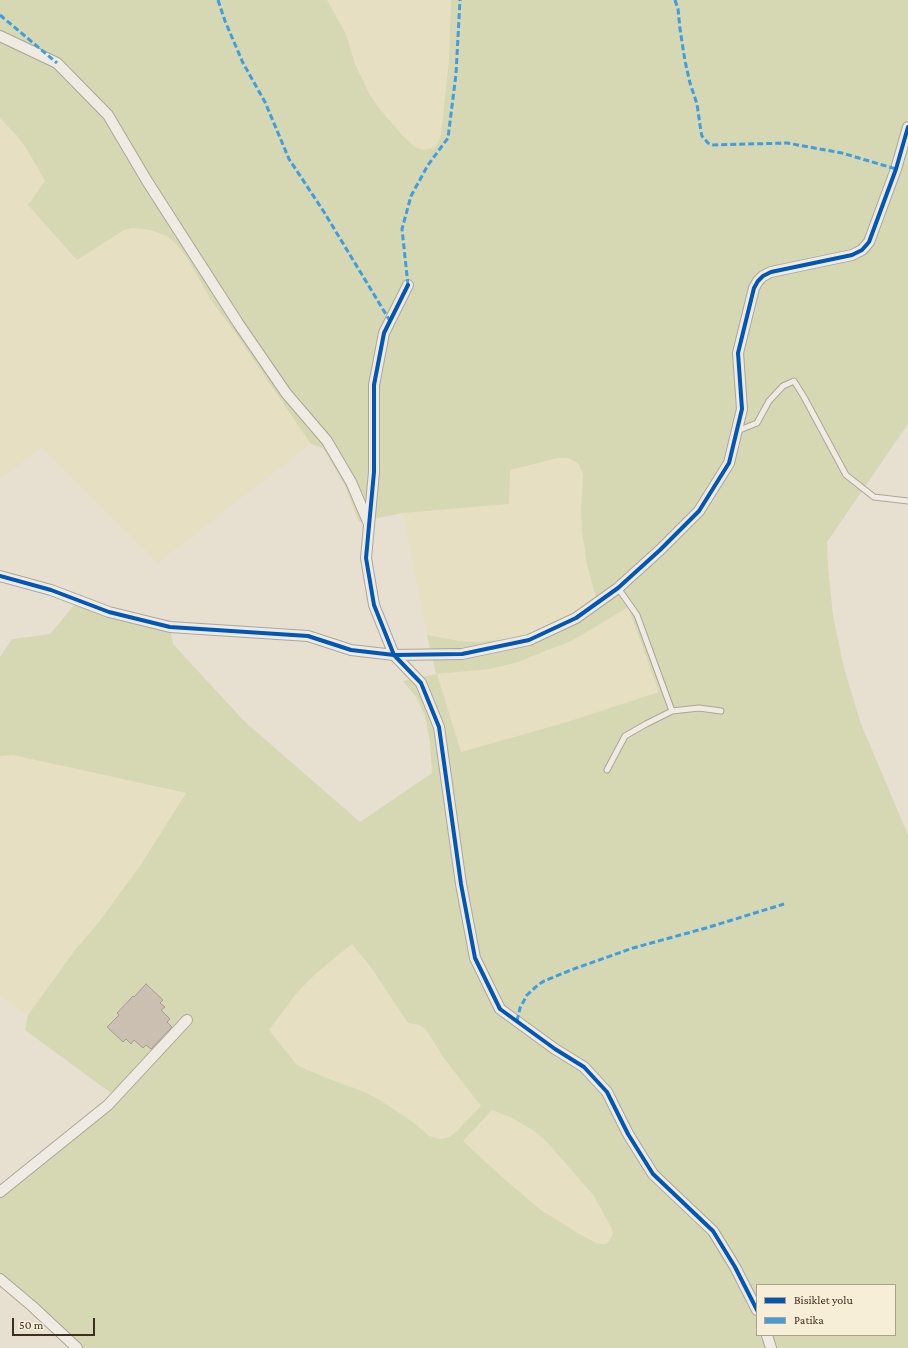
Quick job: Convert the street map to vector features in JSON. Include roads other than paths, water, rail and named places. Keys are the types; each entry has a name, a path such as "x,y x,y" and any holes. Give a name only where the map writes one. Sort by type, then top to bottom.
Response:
{"street":[{"path":"0,36 58,63 108,115 147,181 238,323 286,394 327,441 351,482 369,525"},
{"path":"0,576 51,590 109,612 170,626 308,636 350,650 394,655 462,654 529,640 576,618 618,588 660,550 699,510 729,463 737,431 742,409 738,353 754,288 758,281 771,272 852,255 862,250 869,242 896,169 908,127"},
{"path":"408,285 384,333 374,385 374,472 366,558 374,605 394,655 421,683 439,727 461,884 475,958 500,1009 555,1049 584,1067 607,1092 628,1134 653,1174 713,1231 735,1266 756,1308"},
{"path":"0,1192 108,1105 187,1020"},
{"path":"0,1279 32,1306 77,1348"},
{"path":"767,1336 771,1348"}],"lane":[{"path":"737,431 757,423 769,401 783,386 794,381 846,475 874,497 908,501"},
{"path":"618,588 637,615 672,711"},
{"path":"607,770 625,736 672,711 699,708 721,711"}]}
